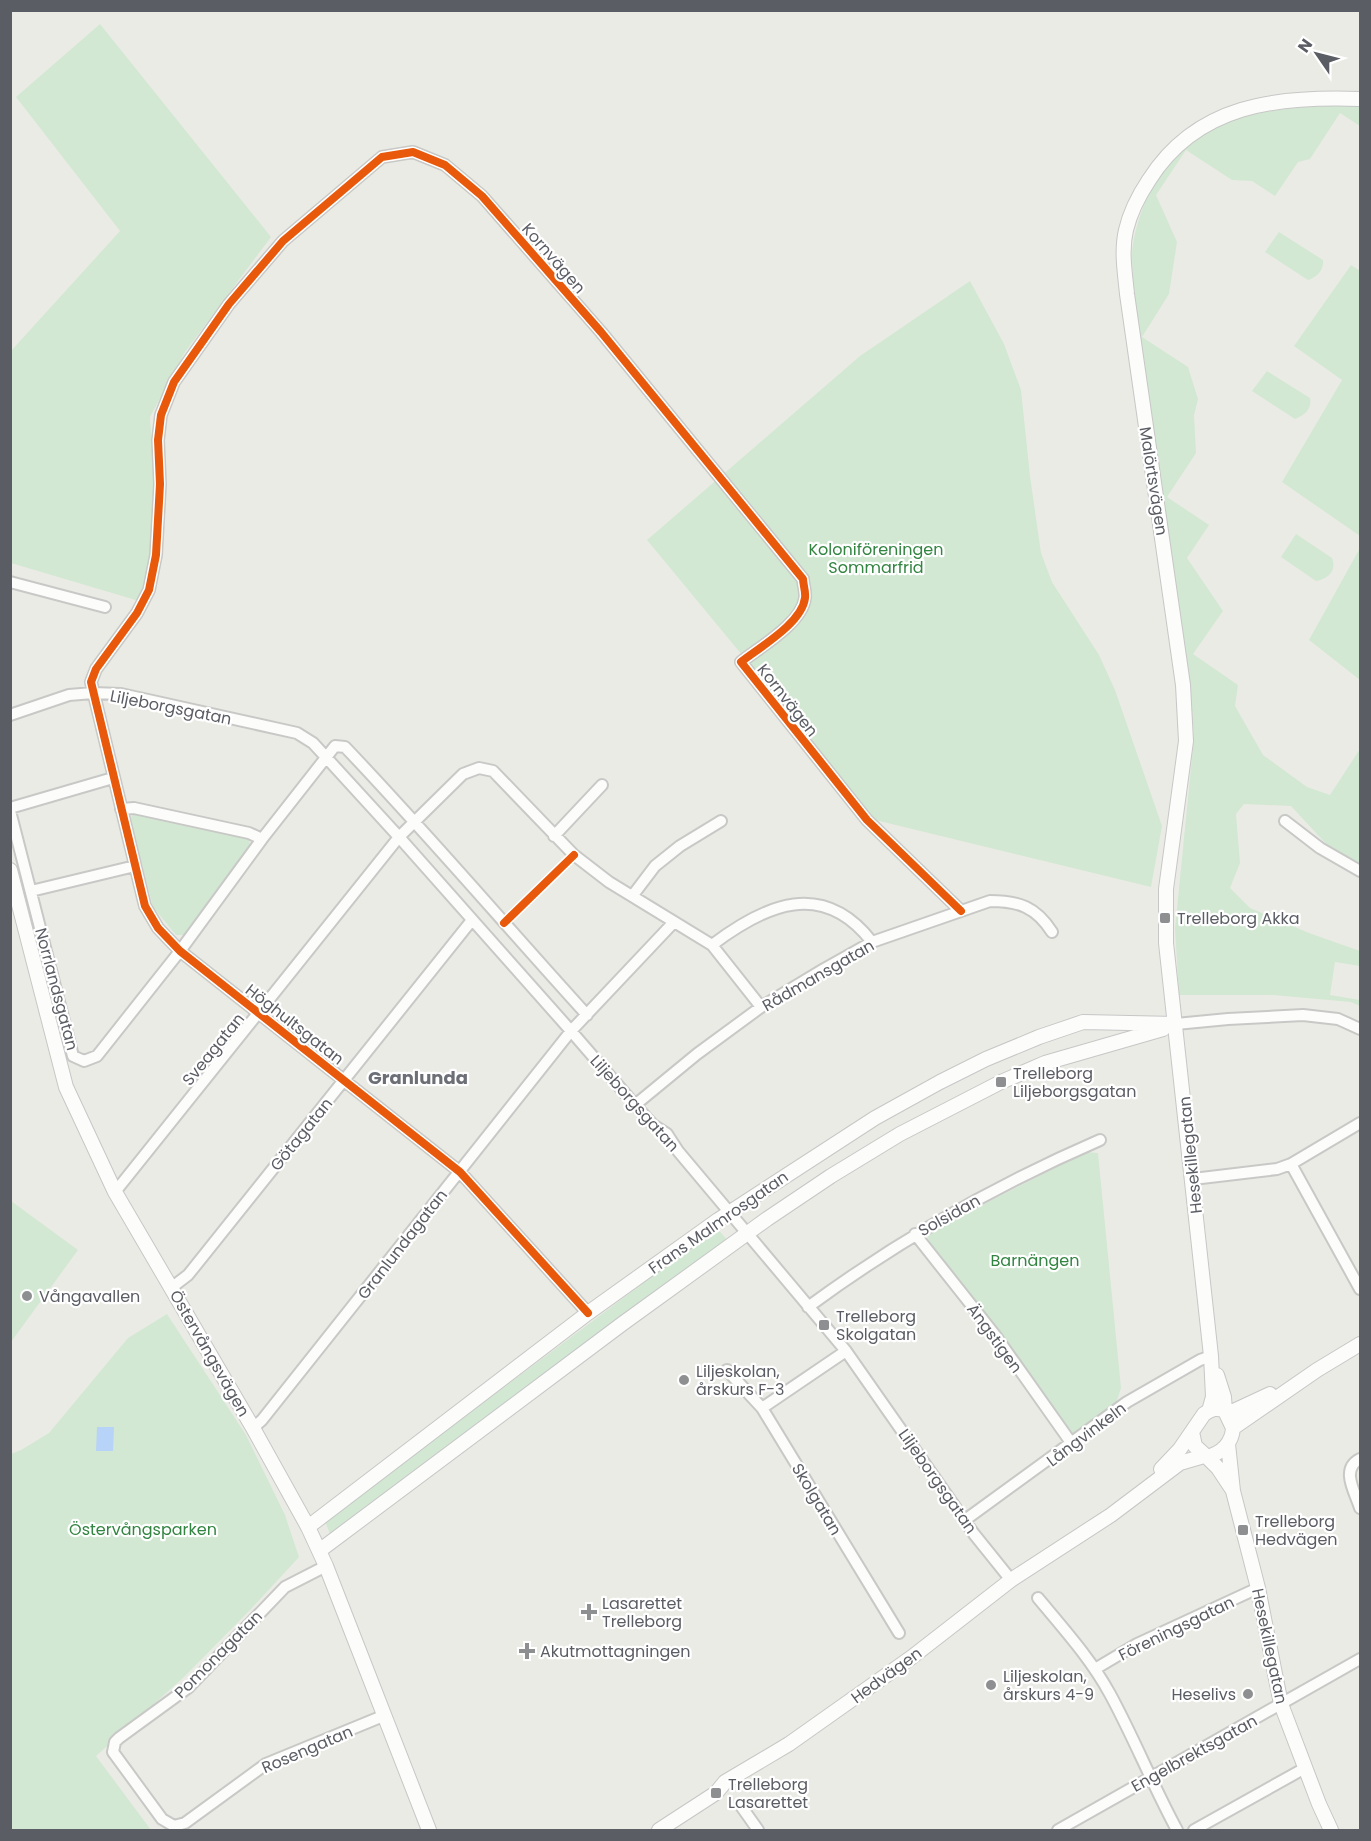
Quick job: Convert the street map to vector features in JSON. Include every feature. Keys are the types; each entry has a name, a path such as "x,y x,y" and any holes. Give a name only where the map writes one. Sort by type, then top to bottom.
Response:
{"street":[{"name":"Malörtsvägen","path":"1176,1024 1165,918 1166,889 1186,741 1183,685 1127,294 1123,259 1126,230 1140,194 1158,165 1180,142 1205,124 1230,113 1260,105 1306,100 1360,99"},
{"name":"Kornvägen","path":"93,693 91,682 96,669 137,613 149,590 156,555 160,484 158,440 161,415 174,382 229,303 283,241 382,157 413,152 445,165 482,196 601,332 802,579 805,598 798,614 788,626 741,662 867,820 961,911"},
{"path":"10,582 105,608"},
{"name":"Liljeborgsgatan","path":"10,715 69,696 93,693 121,694 297,733 313,743 572,1031 653,1125 667,1134 678,1151 846,1351 965,1521 1011,1580"},
{"name":"Höghultsgatan","path":"93,693 145,906 158,928 180,951 460,1172 588,1313"},
{"path":"326,756 335,746 345,747 415,820 586,1015"},
{"name":"Norrlandsgatan","path":"10,810 73,1056 84,1061 97,1056 180,951 326,756"},
{"name":"Sveagatan","path":"115,1192 399,837 463,774 478,768 493,771 574,855 609,882 712,945"},
{"path":"10,810 113,778"},
{"path":"554,836 602,785"},
{"path":"121,808 157,813 262,839"},
{"path":"633,896 655,866 680,846 721,821"},
{"path":"1285,821 1320,848 1360,871"},
{"path":"32,891 135,866"},
{"name":"Östervångsvägen","path":"10,870 66,1087 115,1192 308,1527 326,1566 429,1830"},
{"name":"Rådmansgatan","path":"635,1105 697,1053 761,1006 872,942 990,901 1007,901 1028,907 1043,917 1052,932"},
{"path":"761,1006 712,945 736,927 757,915 784,906 810,904 839,911 860,927 872,942"},
{"name":"Götagatan","path":"171,1288 188,1275 472,920"},
{"name":"Granlundagatan","path":"253,1428 262,1420 572,1031 674,922"},
{"name":"Frans Malmrosgatan","path":"308,1527 588,1313 729,1212 875,1118 940,1082 1039,1037 1083,1022 1176,1024 1303,1015 1338,1019 1360,1029"},
{"name":"Frans Malmrosgatan","path":"319,1551 622,1324 831,1176 900,1134 971,1096 1045,1063 1176,1024"},
{"name":"Hesekillegatan","path":"1176,1024 1211,1356 1213,1397 1209,1411"},
{"path":"1193,1179 1292,1164 1360,1123"},
{"name":"Solsidan","path":"808,1307 915,1234 997,1188 1100,1140"},
{"path":"1292,1164 1360,1289"},
{"name":"Ängstigen","path":"915,1234 994,1335 1072,1444"},
{"path":"1228,1444 1233,1428 1317,1370 1360,1344"},
{"path":"762,1408 846,1351"},
{"name":"Hesekillegatan","path":"1211,1356 1224,1397 1226,1412"},
{"name":"Långvinkeln","path":"965,1521 1128,1402 1200,1360 1211,1356"},
{"name":"Skolgatan","path":"728,1370 762,1408 899,1633"},
{"path":"1209,1411 1214,1409 1226,1412 1317,1370"},
{"name":"Hedvägen","path":"1111,1515 1180,1449 1209,1411"},
{"path":"1226,1412 1233,1428"},
{"path":"1192,1432 1195,1446 1205,1456"},
{"name":"Hesekillegatan","path":"1228,1444 1233,1491 1258,1588 1281,1704 1318,1804 1331,1830"},
{"name":"Hedvägen","path":"659,1830 716,1793 725,1782 789,1744 912,1657 1011,1580 1111,1515 1180,1463 1219,1453 1228,1444"},
{"name":"Hesekillegatan","path":"1205,1456 1218,1468 1233,1491"},
{"path":"1360,1459 1354,1462 1349,1471 1360,1508"},
{"name":"Pomonagatan","path":"174,1826 162,1819 116,1756 113,1747 119,1738 189,1687 285,1587 326,1566"},
{"name":"Föreningsgatan","path":"1095,1669 1171,1627 1258,1588"},
{"path":"1038,1598 1095,1669 1177,1830"},
{"name":"Engelbrektsgatan","path":"1058,1830 1360,1659"},
{"name":"Rosengatan","path":"174,1826 185,1823 266,1764 383,1716"},
{"path":"1194,1830 1305,1768"},
{"path":"741,1806 758,1830"}],"green space":[{"path":"100,24 271,237 185,352 150,417 154,478 150,558 139,601 11,563 10,352 120,231 16,97"},
{"path":"1338,105 1360,106 1360,126 1340,113 1310,159 1298,162 1275,196 1252,181 1232,180 1186,150 1156,195 1177,242 1169,294 1142,337 1188,367 1198,399 1194,415 1196,453 1167,497 1209,525 1187,558 1223,611 1193,654 1238,685 1235,706 1263,755 1307,787 1330,795 1360,749 1360,863 1329,847 1291,806 1244,804 1236,814 1240,863 1230,888 1250,908 1309,933 1360,951 1360,966 1335,962 1330,995 1360,1000 1360,1006 1351,1002 1273,995 1179,995 1175,929 1194,737 1190,680 1135,295 1133,244 1145,202 1164,168 1183,147 1204,132 1253,114"},
{"path":"1279,232 1323,260 1321,270 1317,275 1308,280 1265,252"},
{"path":"1351,265 1360,271 1360,536 1282,482 1342,380 1294,346"},
{"name":"Koloniföreningen Sommarfrid","path":"970,281 1004,344 1021,390 1041,553 1052,582 1099,655 1115,690 1162,826 1151,887 871,819 747,661 647,540 860,356"},
{"path":"1267,371 1310,398 1309,408 1305,413 1295,419 1252,391"},
{"path":"1296,534 1332,558 1333,567 1328,576 1316,581 1281,557"},
{"path":"1360,548 1360,680 1309,640"},
{"path":"134,814 249,838 250,845 185,935 176,935 153,907 130,818"},
{"name":"Barnängen","path":"1086,1152 1098,1153 1121,1388 1115,1407 1077,1435 1071,1433 1003,1336 929,1241 927,1233"},
{"name":"Vångavallen","path":"11,1201 78,1250 11,1342"},
{"path":"717,1228 728,1241 330,1534 325,1521"},
{"name":"Östervångsparken","path":"167,1314 246,1435 285,1515 299,1557 184,1677 96,1756 151,1830 11,1830 11,1454 49,1433 128,1338"}],"water":[{"path":"97,1427 114,1427 113,1451 96,1451"}],"cycle path":[{"path":"588,1313 460,1172 180,951 158,928 145,906 91,682 96,669 137,613 149,590 156,555 160,484 158,440 161,415 174,382 229,304 283,241 382,157 413,152 445,165 482,196 601,332 803,579 805,598 796,616 779,634 741,662 867,820 961,911"},
{"path":"504,923 574,855"}],"place":[{"name":"Trelleborg Akka","path":"1165,918"},
{"name":"Trelleborg Liljeborgsgatan","path":"1001,1082"},
{"name":"Vångavallen","path":"27,1296"},
{"name":"Trelleborg Skolgatan","path":"824,1325"},
{"name":"Liljeskolan, årskurs F-3","path":"684,1380"},
{"name":"Trelleborg Hedvägen","path":"1243,1530"},
{"name":"Lasarettet Trelleborg","path":"589,1612"},
{"name":"Akutmottagningen","path":"527,1651"},
{"name":"Liljeskolan, årskurs 4-9","path":"991,1685"},
{"name":"Heselivs","path":"1248,1694"},
{"name":"Trelleborg Lasarettet","path":"716,1793"}],"district":[{"name":"Granlunda","path":"418,1078"}]}
